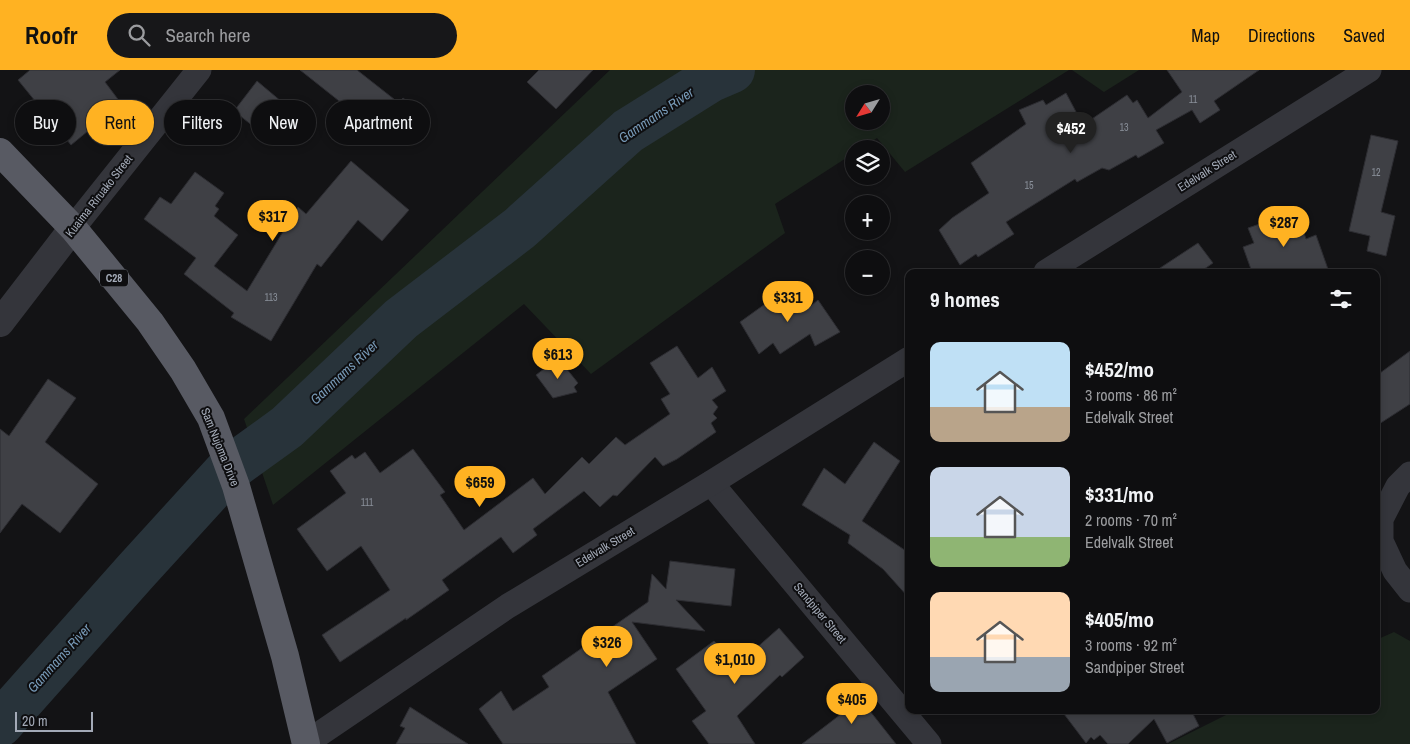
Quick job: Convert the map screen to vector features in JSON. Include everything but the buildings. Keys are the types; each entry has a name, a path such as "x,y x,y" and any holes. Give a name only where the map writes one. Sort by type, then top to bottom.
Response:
{"highway":[{"name":"Sam Nujoma Drive","path":"0,152 73,228 150,322 183,370 211,418 236,486 285,656 306,743"}],"street":[{"name":"Kuaima Riruako Street","path":"0,323 199,70"},
{"name":"Edelvalk Street","path":"1051,269 1368,70"},
{"name":"Edelvalk Street","path":"306,743 508,606 711,483 905,361"},
{"path":"1410,474 1398,486 1381,519 1382,541 1395,571 1410,590"},
{"name":"Sandpiper Street","path":"711,483 929,744"}],"shaded area":[{"path":"610,70 1069,70 905,172 890,154 890,140 879,140 877,138 874,140 845,140 845,159 775,204 785,233 591,374 524,304 273,505 244,419"},
{"path":"1072,70 1139,70 1104,92"},
{"path":"1394,632 1410,641 1410,744 1168,744 1228,714 1380,714 1380,638"}],"waterway":[{"name":"Gammams River","path":"0,724 229,469 287,427 401,319 520,228 628,131 711,79 732,70"}]}
